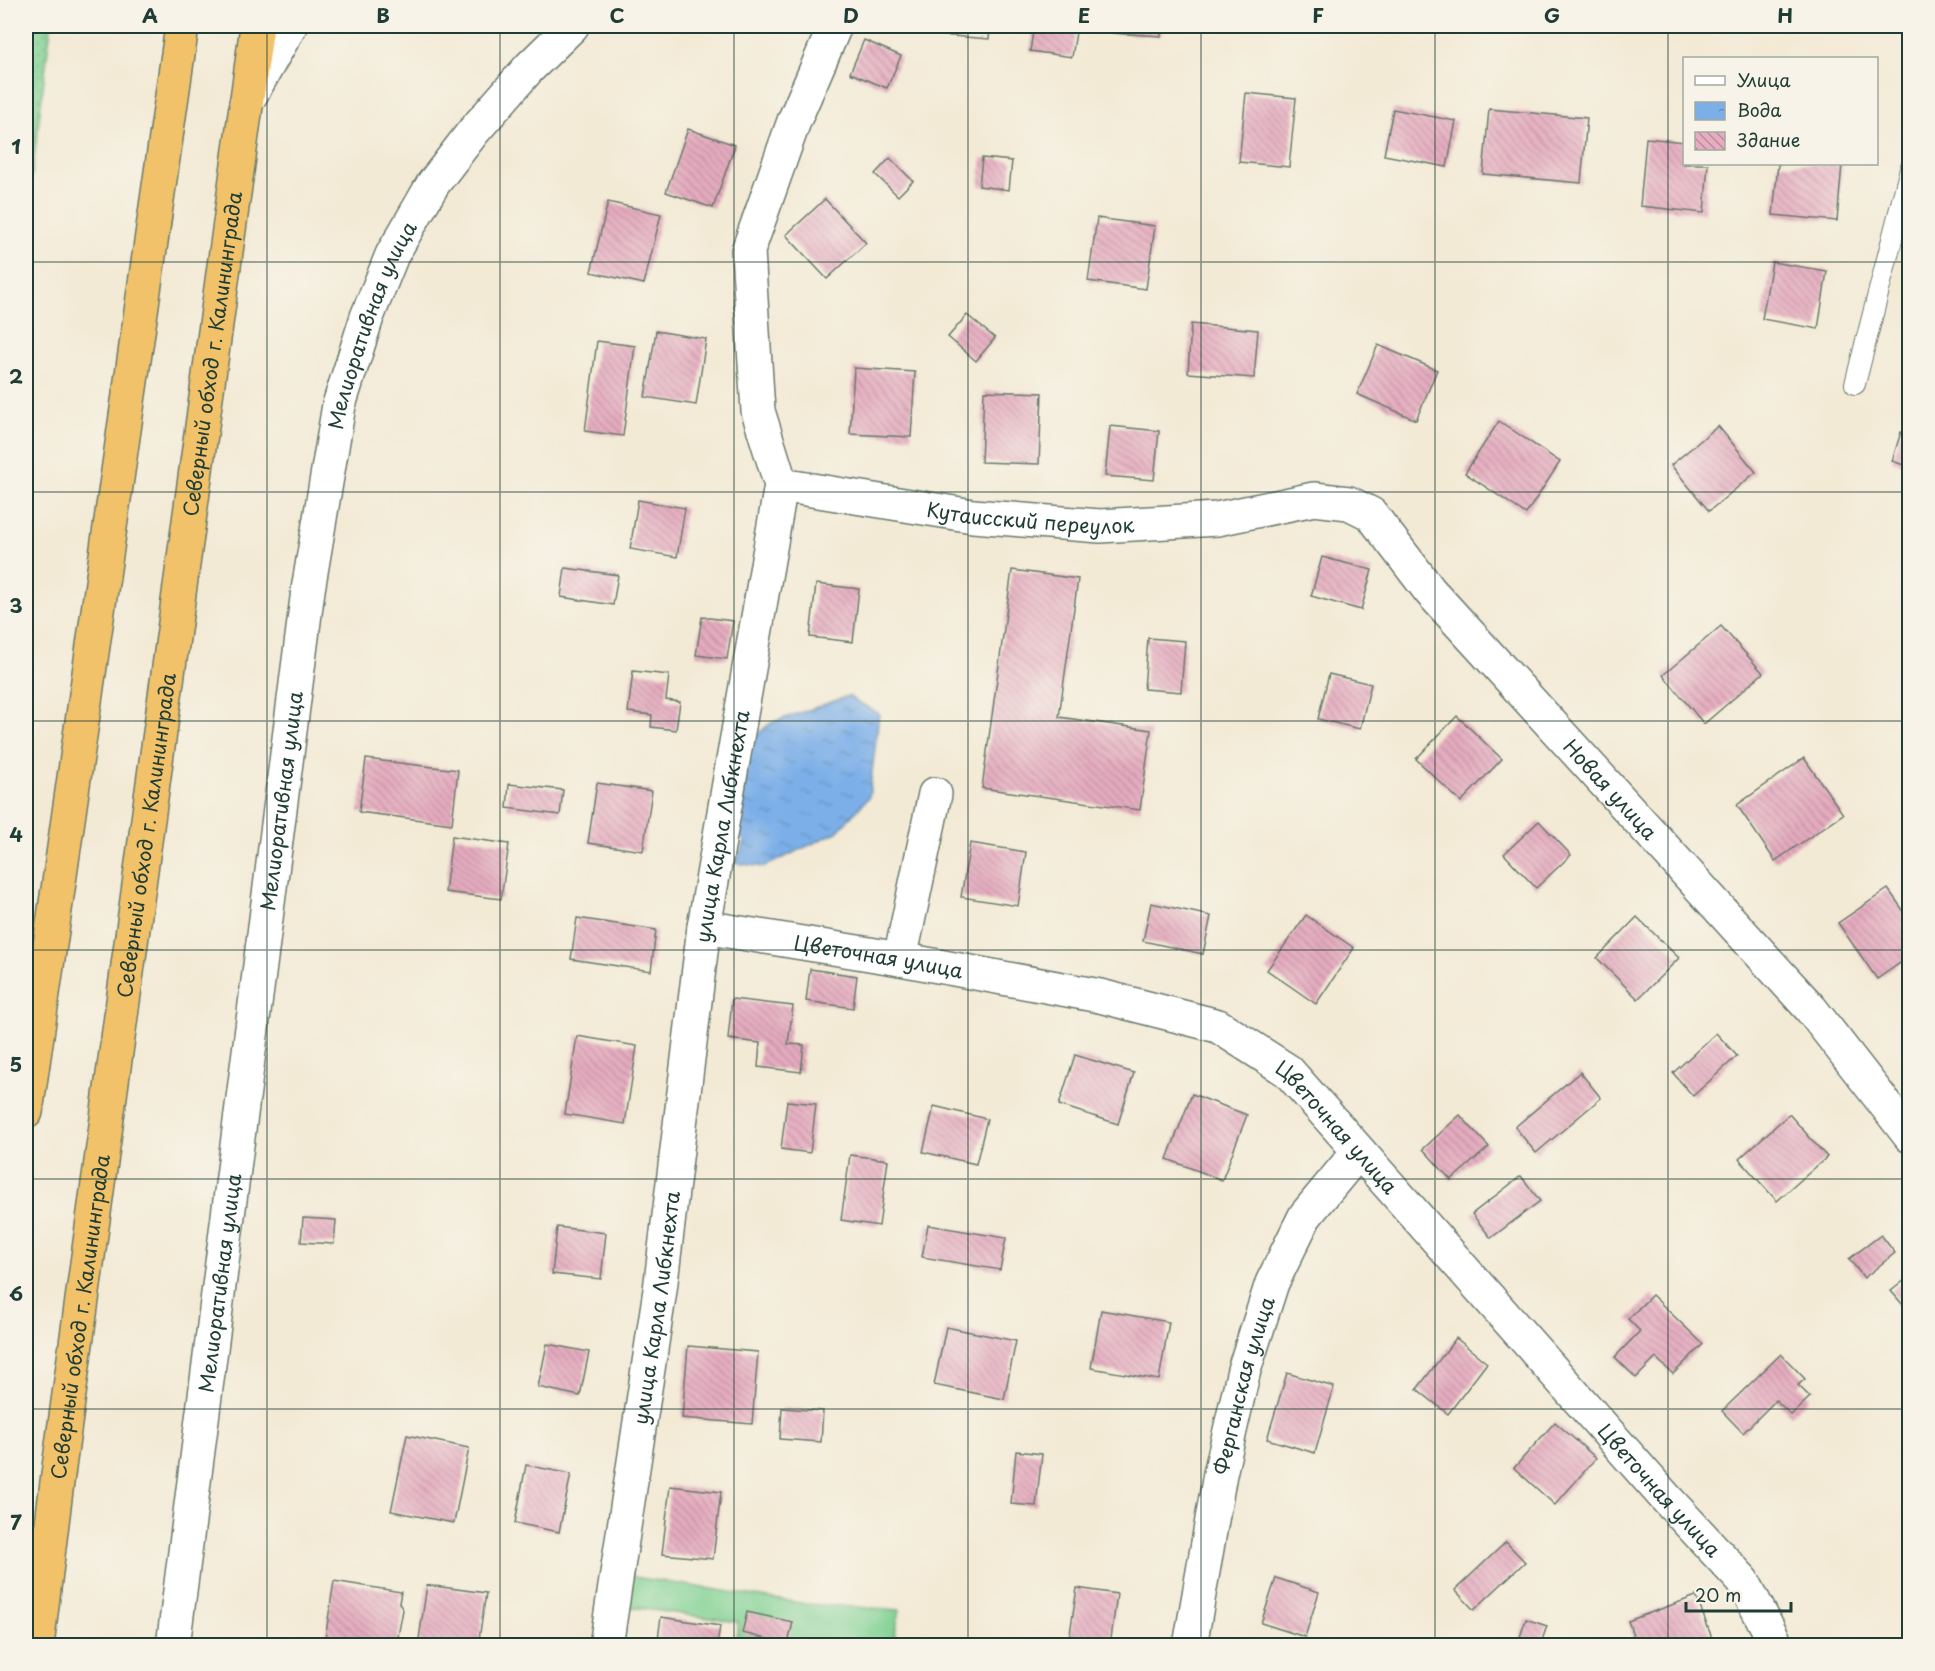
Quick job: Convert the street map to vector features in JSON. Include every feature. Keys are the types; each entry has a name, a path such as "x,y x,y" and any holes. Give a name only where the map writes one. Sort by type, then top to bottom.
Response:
{"highway":[{"path":"26,1112 182,26"},
{"name":"Северный обход г. Калининграда","path":"37,1646 57,1482 257,26"}],"street":[{"path":"245,105 290,26"},
{"name":"Мелиоративная улица","path":"173,1646 308,591 339,405 367,317 392,255 433,184 473,132 530,68 572,26"},
{"name":"улица Карла Либкнехта","path":"606,1646 660,1290 705,927 781,485 758,411 748,251 794,121 835,26"},
{"name":"Кутаисский переулок","path":"781,485 973,516 1100,526 1217,519 1280,506"},
{"name":"Новая улица","path":"1280,506 1314,499 1349,503 1371,514 1430,591 1811,1009 1910,1136"},
{"path":"900,959 935,794"},
{"name":"Цветочная улица","path":"705,927 900,959 1100,996 1218,1026 1288,1071 1664,1496 1743,1581 1773,1638 1772,1646"},
{"name":"Ферганская улица","path":"1190,1646 1222,1462 1244,1370 1272,1283 1305,1216 1358,1152"}],"lane":[{"path":"1856,384 1910,169"}],"green space":[{"path":"26,26 51,26 26,219"},
{"path":"628,1576 807,1604 900,1610 892,1645 735,1646 738,1622 625,1606"}],"water":[{"path":"848,696 879,714 869,797 837,832 764,867 735,863 745,842 728,820 741,748 771,723"}],"building":[{"path":"941,26 990,26 989,39 940,35"},
{"path":"1034,26 1077,26 1072,57 1030,51"},
{"path":"1113,26 1162,26 1161,36 1112,33"},
{"path":"864,40 901,56 887,88 850,73"},
{"path":"1246,93 1296,98 1289,167 1239,162"},
{"path":"1393,109 1456,121 1447,167 1384,155"},
{"path":"1489,109 1587,118 1581,183 1483,174"},
{"path":"688,129 735,145 713,208 666,192"},
{"path":"1646,138 1683,142 1683,165 1708,165 1704,213 1640,206"},
{"path":"890,158 913,181 898,196 875,174"},
{"path":"982,158 1012,161 1009,190 979,186"},
{"path":"1778,165 1842,165 1837,221 1773,215"},
{"path":"825,199 866,243 827,279 786,235"},
{"path":"608,202 661,214 644,284 591,272"},
{"path":"1097,218 1155,226 1146,289 1088,281"},
{"path":"1772,262 1827,271 1818,329 1762,319"},
{"path":"967,315 995,338 976,361 948,337"},
{"path":"1191,324 1258,330 1254,378 1188,373"},
{"path":"656,331 706,339 696,405 645,397"},
{"path":"597,341 635,346 623,436 585,431"},
{"path":"1378,345 1437,370 1416,420 1357,394"},
{"path":"854,368 915,372 911,437 850,434"},
{"path":"984,391 1042,393 1039,464 981,462"},
{"path":"1499,421 1560,462 1526,514 1465,473"},
{"path":"1110,426 1159,431 1154,480 1105,476"},
{"path":"1718,426 1756,472 1709,511 1671,465"},
{"path":"1901,432 1910,435 1910,467 1892,461"},
{"path":"638,500 685,508 677,557 630,549"},
{"path":"1322,557 1372,570 1361,610 1311,596"},
{"path":"565,568 618,575 613,605 561,597"},
{"path":"1012,570 1078,579 1059,717 1151,730 1140,810 982,788"},
{"path":"816,584 859,589 853,642 810,637"},
{"path":"702,617 733,621 727,659 696,655"},
{"path":"1721,626 1763,673 1704,724 1663,675"},
{"path":"1148,638 1185,641 1181,692 1144,689"},
{"path":"633,671 669,675 666,700 680,702 676,730 651,727 652,715 628,712"},
{"path":"1329,674 1371,684 1360,729 1318,719"},
{"path":"1457,716 1502,759 1461,802 1416,759"},
{"path":"1804,758 1843,814 1775,861 1737,805"},
{"path":"366,759 458,770 452,824 359,812"},
{"path":"597,783 652,791 643,851 588,843"},
{"path":"509,784 563,790 560,815 507,808"},
{"path":"1539,821 1571,855 1536,888 1504,854"},
{"path":"452,836 509,844 501,899 445,892"},
{"path":"970,843 1026,852 1018,906 961,897"},
{"path":"1888,889 1910,920 1910,956 1877,979 1838,923"},
{"path":"1151,903 1211,916 1203,954 1143,941"},
{"path":"1306,915 1354,948 1316,1004 1267,970"},
{"path":"1637,917 1679,958 1638,999 1597,958"},
{"path":"577,918 656,930 651,971 571,959"},
{"path":"810,969 857,976 853,1008 806,1001"},
{"path":"732,999 793,1006 788,1044 804,1045 801,1072 758,1067 760,1043 728,1039"},
{"path":"1716,1033 1737,1056 1693,1096 1673,1073"},
{"path":"577,1036 637,1046 625,1124 565,1114"},
{"path":"1075,1055 1134,1073 1118,1124 1059,1105"},
{"path":"1580,1072 1601,1098 1536,1153 1515,1127"},
{"path":"1192,1094 1247,1115 1222,1180 1167,1159"},
{"path":"787,1101 816,1104 810,1153 781,1149"},
{"path":"934,1106 987,1119 976,1164 923,1152"},
{"path":"1789,1114 1827,1157 1777,1201 1739,1159"},
{"path":"1460,1115 1489,1147 1451,1180 1423,1149"},
{"path":"850,1155 888,1160 879,1226 841,1220"},
{"path":"1521,1176 1540,1201 1491,1238 1472,1214"},
{"path":"303,1218 336,1220 334,1244 301,1242"},
{"path":"928,1225 1006,1238 1000,1270 922,1257"},
{"path":"557,1227 606,1233 601,1279 552,1274"},
{"path":"1881,1235 1895,1253 1864,1278 1849,1259"},
{"path":"1910,1276 1910,1313 1891,1291"},
{"path":"1652,1295 1703,1344 1673,1374 1656,1358 1636,1378 1615,1357 1640,1331 1628,1319"},
{"path":"1101,1310 1169,1322 1159,1380 1091,1368"},
{"path":"946,1327 1016,1341 1004,1399 934,1385"},
{"path":"1456,1338 1487,1363 1448,1414 1417,1389"},
{"path":"547,1344 589,1352 580,1396 538,1387"},
{"path":"688,1346 758,1352 752,1424 682,1418"},
{"path":"1781,1354 1805,1379 1798,1385 1810,1397 1791,1415 1776,1400 1743,1433 1722,1411"},
{"path":"1287,1373 1334,1387 1315,1453 1267,1439"},
{"path":"782,1408 823,1411 821,1442 780,1439"},
{"path":"1555,1422 1596,1458 1555,1505 1514,1468"},
{"path":"407,1435 469,1448 454,1523 391,1511"},
{"path":"1016,1451 1042,1454 1036,1506 1011,1504"},
{"path":"526,1465 571,1474 559,1532 515,1523"},
{"path":"670,1486 721,1492 713,1559 662,1554"},
{"path":"1506,1542 1525,1562 1474,1610 1455,1590"},
{"path":"1276,1578 1319,1592 1305,1637 1261,1623"},
{"path":"334,1581 401,1592 399,1603 403,1610 397,1642 394,1646 324,1646"},
{"path":"427,1585 486,1593 478,1646 418,1646"},
{"path":"1077,1588 1117,1594 1110,1646 1068,1646"},
{"path":"1696,1596 1715,1646 1637,1646 1628,1621"},
{"path":"747,1612 793,1622 788,1644 742,1633"},
{"path":"661,1617 720,1626 717,1646 657,1646"},
{"path":"1526,1619 1547,1626 1540,1646 1517,1646"}]}
